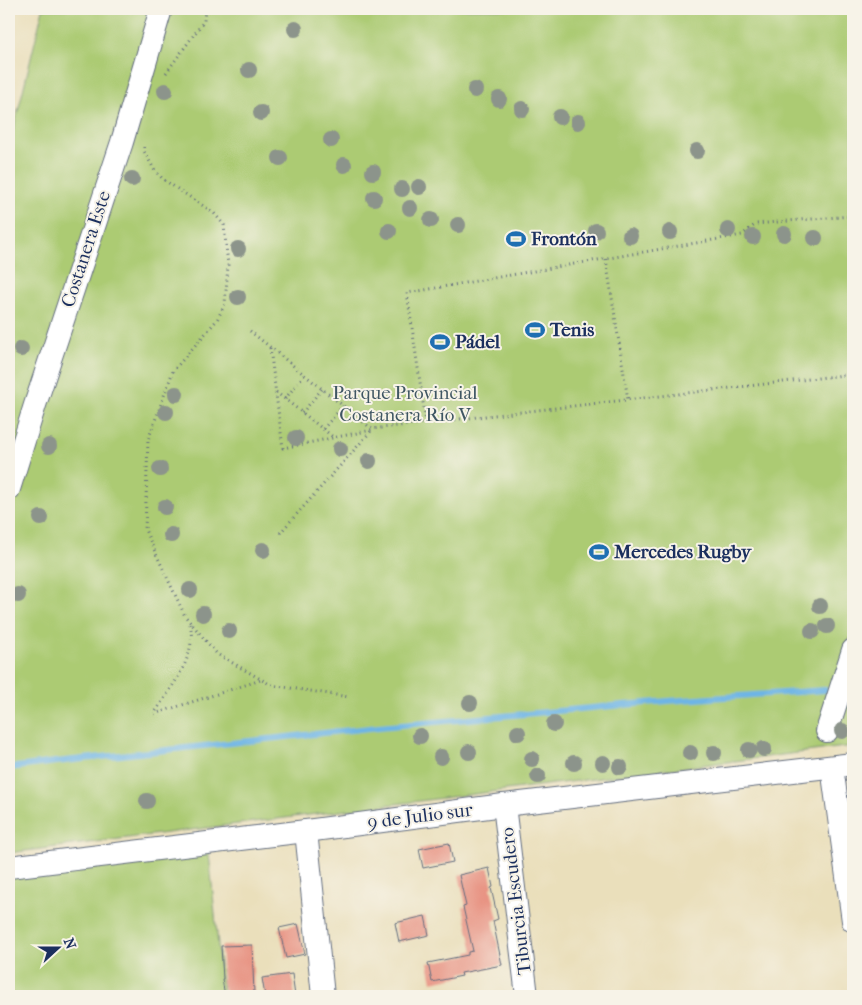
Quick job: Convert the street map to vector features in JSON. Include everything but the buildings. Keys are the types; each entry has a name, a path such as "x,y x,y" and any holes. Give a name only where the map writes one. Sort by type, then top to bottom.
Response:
{"street":[{"name":"Costanera Este","path":"9,489 122,142 161,9"},
{"path":"827,731 853,650"},
{"path":"842,765 853,921"},
{"name":"9 de Julio sur","path":"9,867 842,765"},
{"name":"Tiburcia Escudero","path":"504,805 527,996"},
{"path":"306,831 323,996"}],"path":[{"path":"165,74 204,21 205,9"},
{"path":"144,145 144,151 155,171 164,180 214,213 224,225 228,265 225,304 217,320 173,371 148,440 145,530 185,616 217,654 271,685 349,697"},
{"path":"426,423 406,294 742,235 756,224 853,216"},
{"path":"606,259 628,400"},
{"path":"250,331 372,429"},
{"path":"270,348 282,448 372,429 853,374"},
{"path":"285,399 304,375"},
{"path":"302,413 322,389"},
{"path":"276,391 333,438"},
{"path":"323,429 343,406"},
{"path":"280,534 372,429"},
{"path":"190,621 192,633 191,648 185,665 154,714 262,680"}],"green space":[{"name":"Parque Provincial Costanera Río V","path":"43,9 853,9 853,746 9,853 9,148"},
{"path":"208,843 223,996 9,996 9,867"}],"waterway":[{"path":"9,768 379,727 668,701 825,690"}],"place":[{"name":"Frontón","path":"516,239"},
{"name":"Tenis","path":"535,330"},
{"name":"Pádel","path":"440,342"},
{"name":"Mercedes Rugby","path":"599,552"}]}
